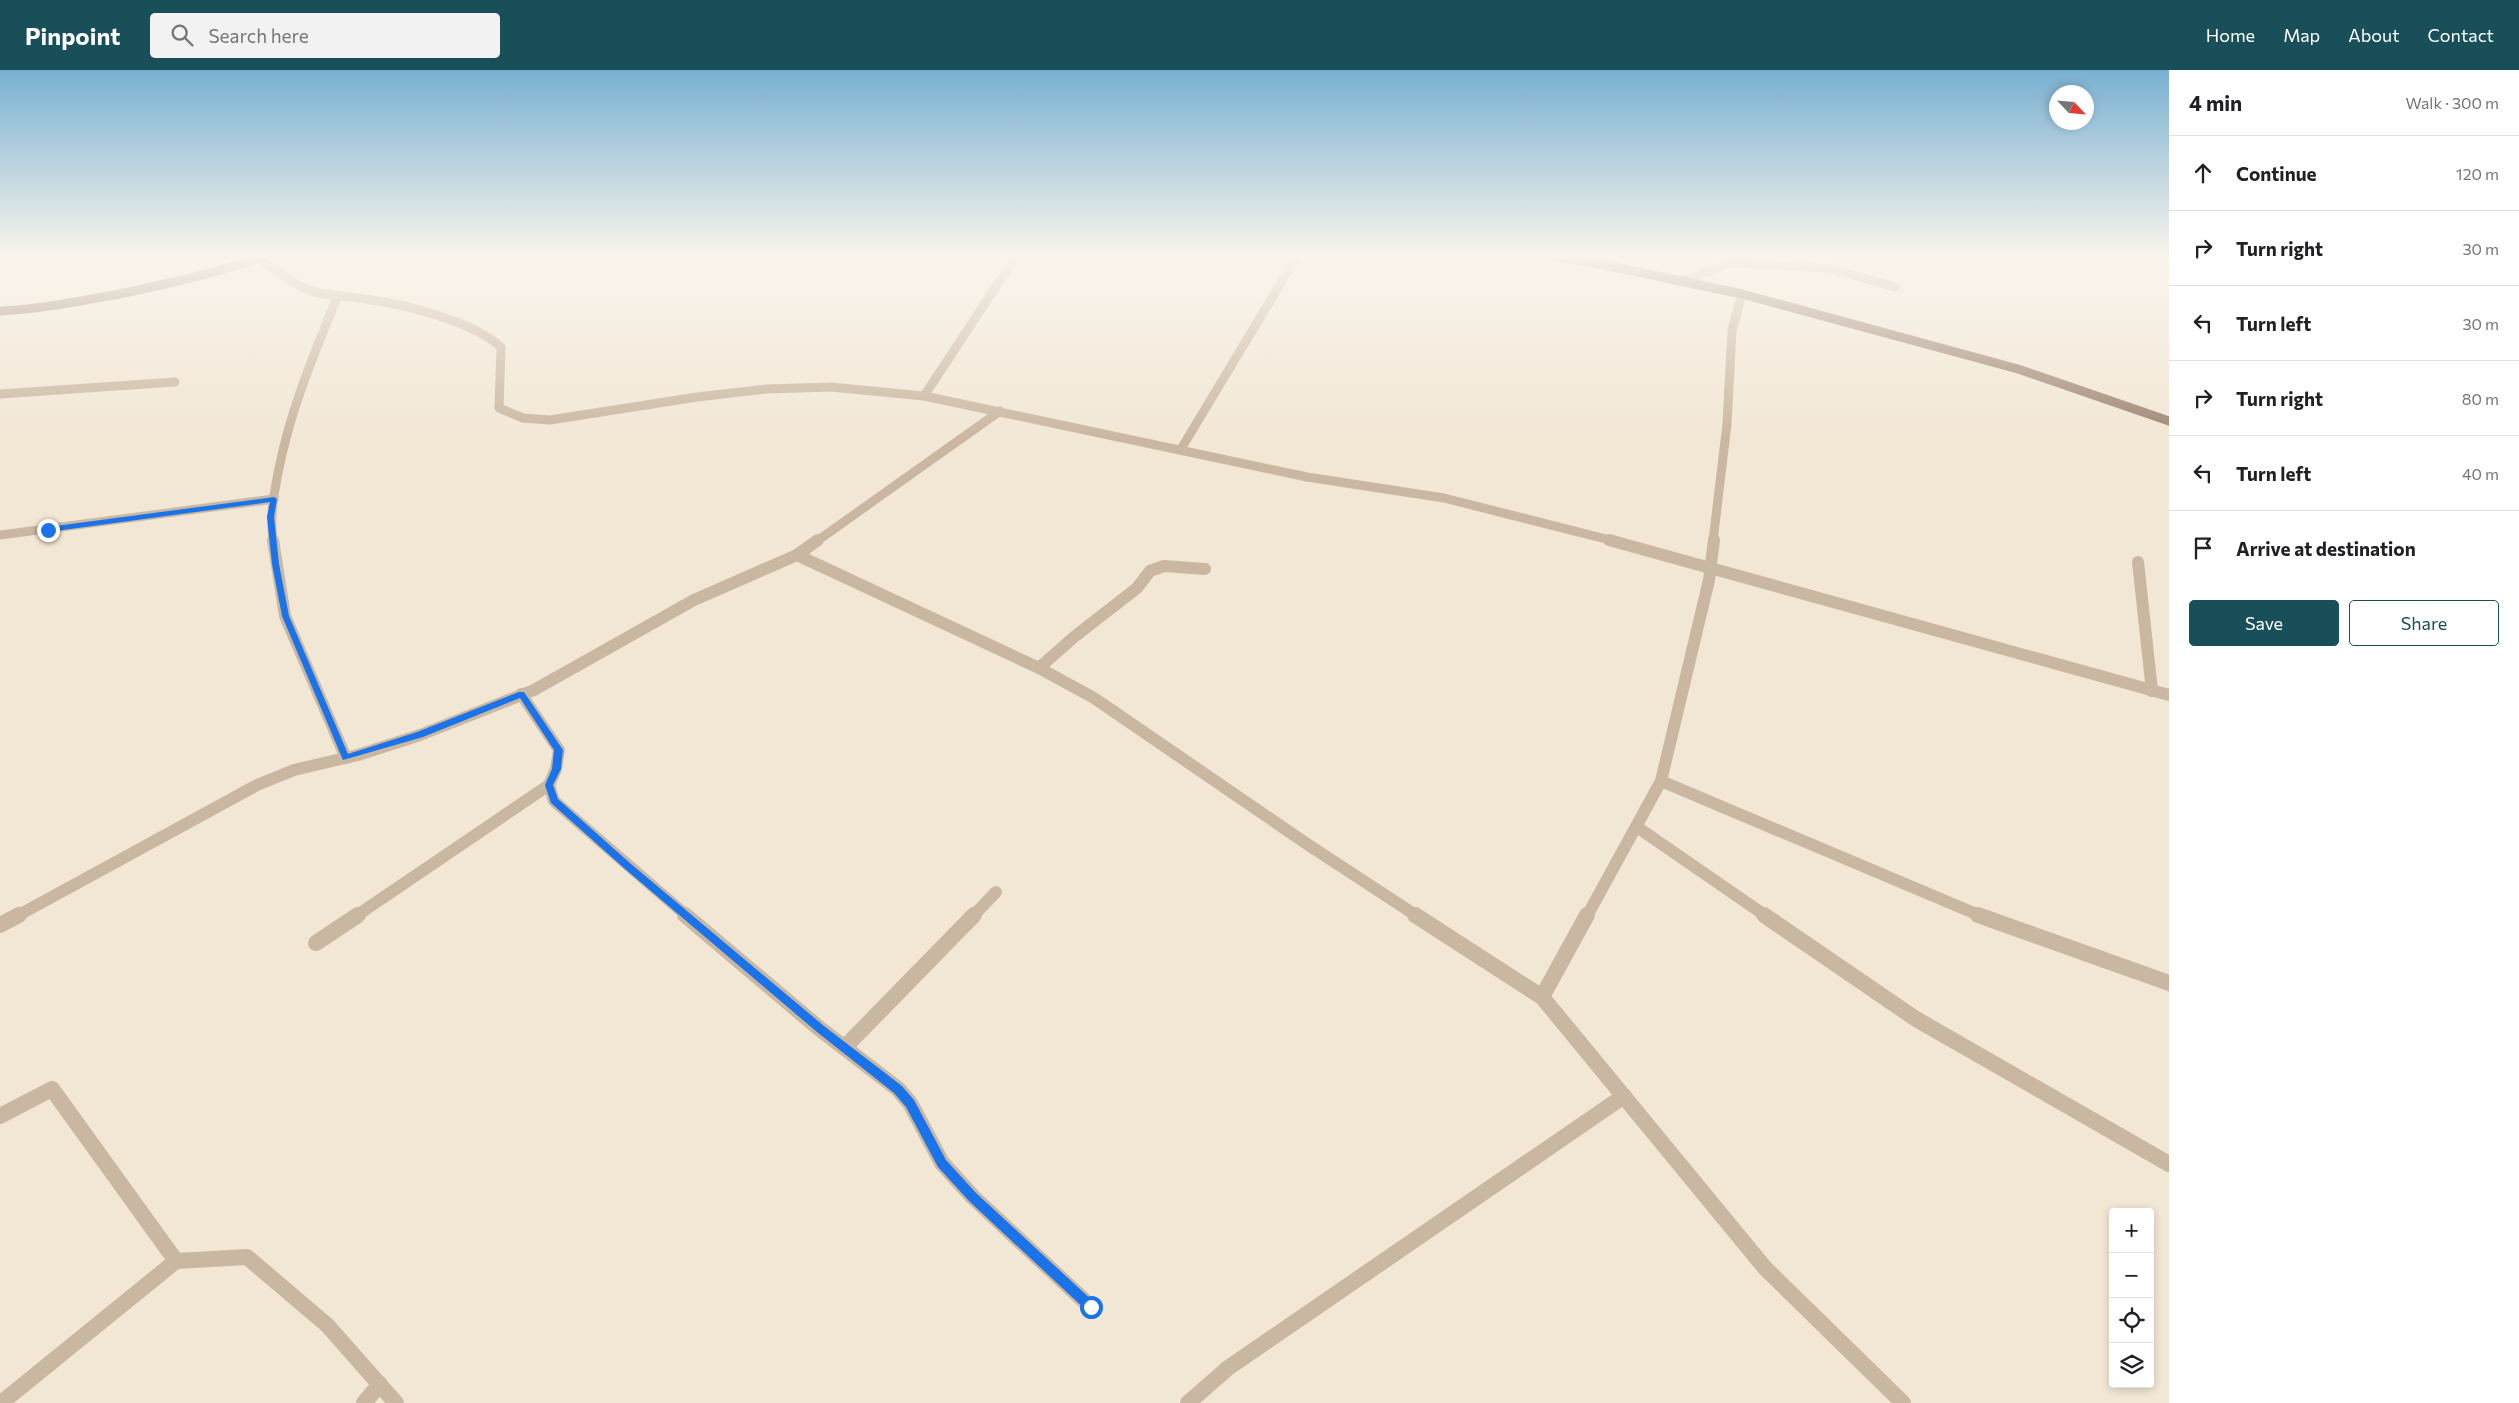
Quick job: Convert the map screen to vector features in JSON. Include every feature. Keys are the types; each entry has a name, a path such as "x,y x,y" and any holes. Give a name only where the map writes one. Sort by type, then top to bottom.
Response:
{"street":[{"path":"330,315 298,394 286,432 270,517 276,564 286,616 346,758"},
{"path":"436,315 490,336 501,347 499,408 508,414 528,418 562,420 681,400 790,388 843,388 906,397 924,396 1307,477 1444,498 1710,567 2169,695"},
{"path":"924,396 977,315"},
{"path":"1181,449 1261,315"},
{"path":"1542,997 1660,782 1710,567 1727,424 1732,330 1736,315"},
{"path":"1820,315 2018,369 2169,421"},
{"path":"0,394 175,382"},
{"path":"0,925 257,785 294,770 346,758 420,735 534,690 694,600 797,555 1000,411"},
{"path":"0,535 274,499"},
{"path":"797,555 1039,668 1094,698 1307,844 1542,997 1766,1268 1903,1403"},
{"path":"2138,562 2152,690"},
{"path":"1039,668 1074,637 1137,588 1150,571 1164,566 1204,569"},
{"path":"316,943 549,785 556,769 559,750 522,694"},
{"path":"1660,782 1991,920 2169,983"},
{"path":"549,785 554,801 620,860 820,1029 898,1089 910,1103 942,1163 972,1197 1091,1307"},
{"path":"1636,827 1916,1019 2169,1164"},
{"path":"845,1047 996,892"},
{"path":"0,1116 52,1088 176,1261"},
{"path":"1188,1403 1228,1368 1624,1096"},
{"path":"1,1403 176,1261 247,1256 327,1325 396,1403"},
{"path":"364,1403 380,1384"}],"route":[{"path":"48,530 274,499 270,517 276,564 286,616 346,758 420,735 522,694 559,750 556,769 549,785 554,801 820,1029 866,1062 898,1089 910,1103 942,1163 972,1197 1091,1307"}]}
